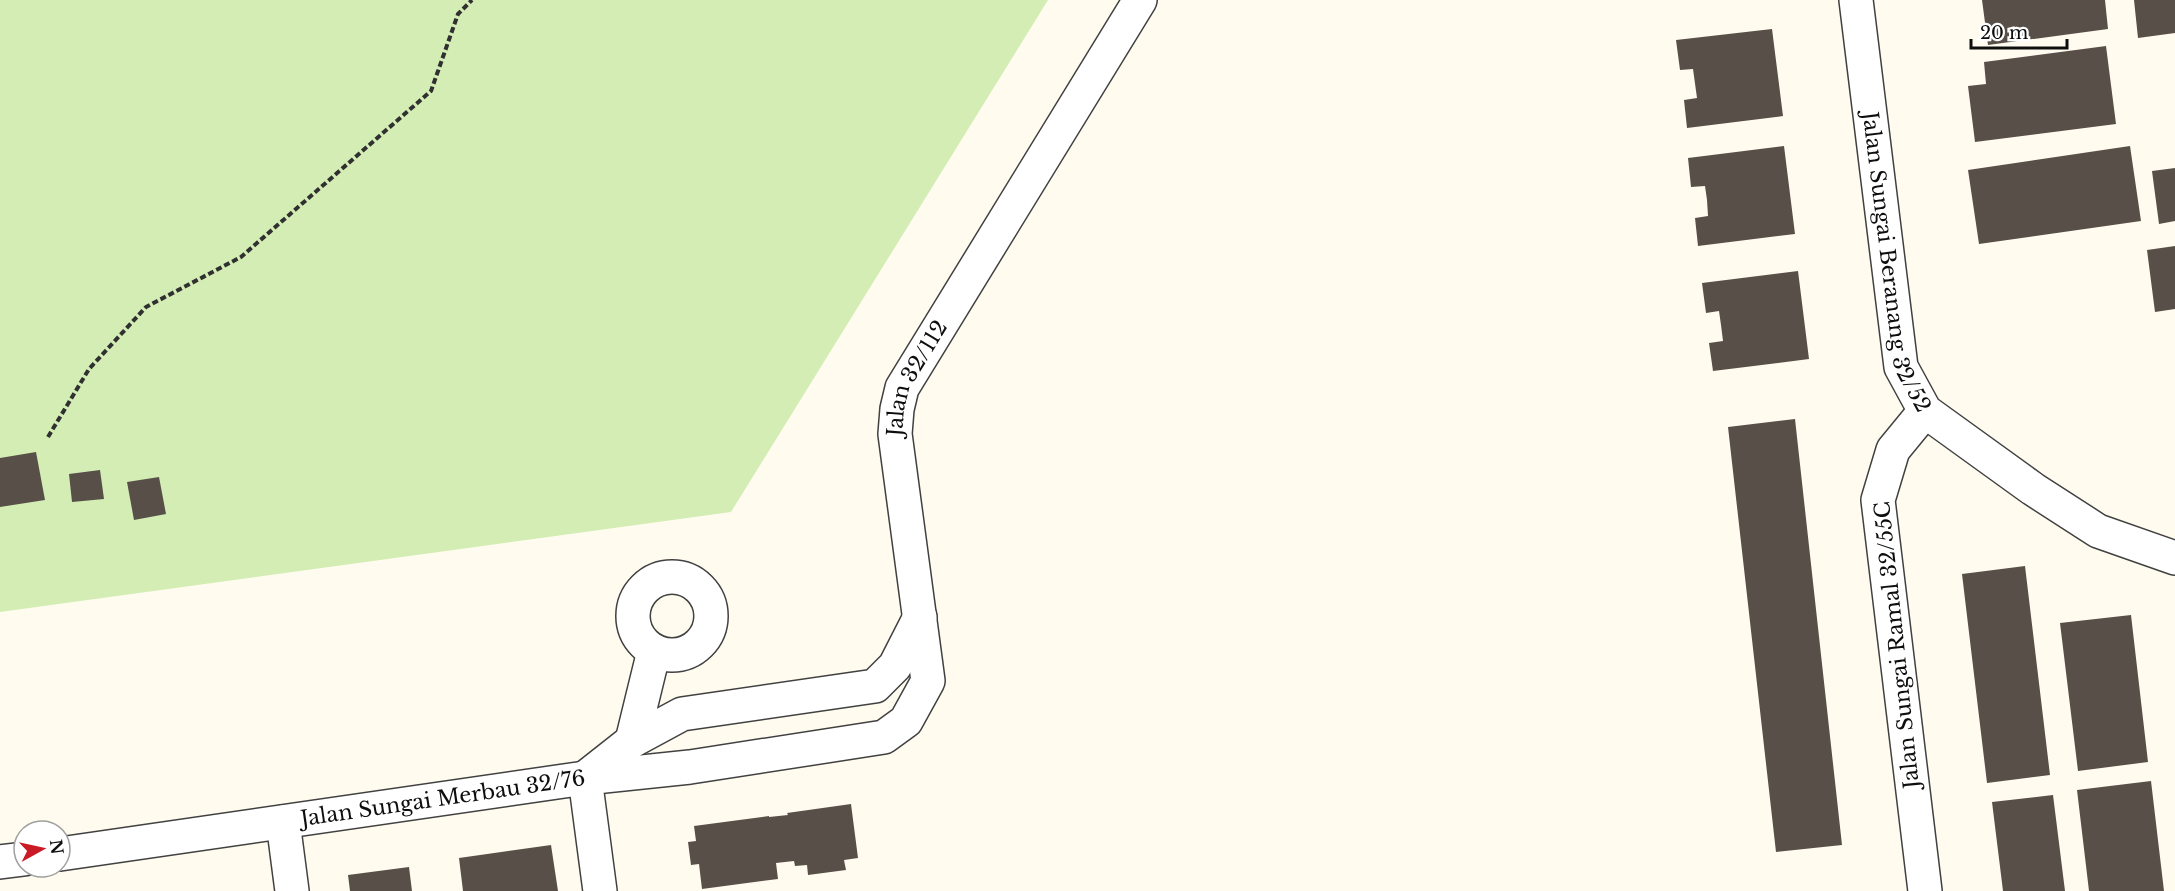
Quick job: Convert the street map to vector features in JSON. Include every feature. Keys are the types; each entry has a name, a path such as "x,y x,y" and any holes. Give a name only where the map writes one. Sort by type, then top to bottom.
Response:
{"street":[{"name":"Jalan 32/112","path":"826,746 884,737 906,721 928,681 895,434 902,388 1140,0"},
{"name":"Jalan Sungai Beranang 32/52","path":"1856,0 1901,368 1925,411 2033,489 2098,531 2175,558"},
{"name":"Jalan Sungai Ramal 32/55C","path":"1925,411 1893,450 1878,501 1925,891"},
{"path":"600,891 585,778 632,741 682,714 875,686 895,666 920,617"},
{"path":"632,741 654,651"},
{"name":"Jalan Sungai Merbau 32/76","path":"72,852 585,778 690,767 826,746"},
{"path":"283,822 292,891"}],"path":[{"path":"48,437 89,369 146,307 241,257 432,92 458,14 472,0"}],"green space":[{"path":"0,0 1048,0 731,512 0,612"}],"building":[{"path":"1982,0 2105,0 2108,29 1988,45"},
{"path":"2134,0 2175,0 2175,33 2138,38"},
{"path":"1772,29 1783,116 1687,128 1684,100 1697,98 1693,69 1680,70 1676,40"},
{"path":"2106,46 2116,124 1975,142 1968,86 1986,84 1984,62"},
{"path":"1784,146 1795,234 1698,246 1695,218 1708,216 1707,200 1705,186 1691,187 1688,158"},
{"path":"2130,146 2141,221 1979,244 1968,170"},
{"path":"2175,168 2175,221 2159,224 2152,171"},
{"path":"2175,246 2175,309 2155,312 2147,250"},
{"path":"1798,271 1809,359 1713,371 1709,343 1723,341 1719,311 1706,313 1702,283"},
{"path":"1795,419 1842,845 1776,852 1728,427"},
{"path":"36,452 45,500 0,507 0,458"},
{"path":"100,470 104,499 72,502 69,474"},
{"path":"159,477 166,514 134,520 127,482"},
{"path":"2025,566 2050,775 1987,783 1962,574"},
{"path":"2131,615 2148,762 2078,771 2060,623"},
{"path":"2151,781 2164,891 2089,891 2077,790"},
{"path":"2053,795 2065,891 2003,891 1992,802"},
{"path":"851,804 858,858 844,860 846,870 808,875 807,865 795,866 794,861 776,863 778,879 702,889 699,864 691,865 688,842 696,841 694,826 788,815 787,813"},
{"path":"551,845 558,891 463,891 459,858"},
{"path":"409,867 412,891 350,891 348,875"}]}
